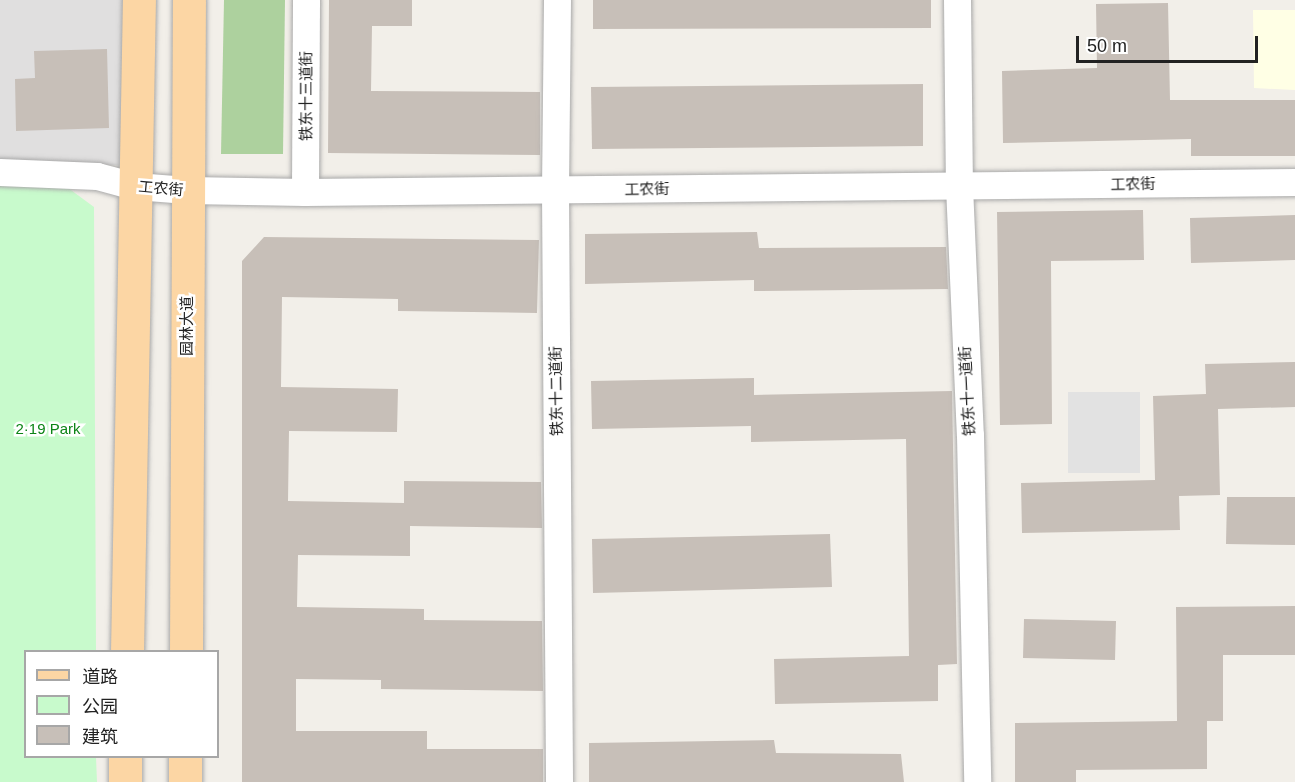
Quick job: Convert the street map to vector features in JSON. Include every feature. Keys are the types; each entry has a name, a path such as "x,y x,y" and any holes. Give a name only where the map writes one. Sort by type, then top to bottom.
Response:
{"main road":[{"path":"127,650 139,0"},
{"name":"园林大道","path":"186,650 189,0"},
{"path":"125,758 125,782"},
{"path":"185,758 185,782"}],"street":[{"name":"铁东十三道街","path":"305,192 306,0"},
{"name":"铁东十二道街","path":"557,0 555,190 559,782"},
{"name":"铁东十一道街","path":"957,0 959,186 970,435 977,782"},
{"name":"工农街","path":"0,172 97,176 135,186 187,190 305,192 1295,182"},
{"path":"135,186 174,204 187,233"}],"shaded area":[{"path":"0,0 125,0 126,165 0,165"},
{"path":"1253,10 1295,10 1295,90 1254,88"},
{"path":"1068,392 1140,392 1140,473 1068,473"}],"green space":[{"path":"224,0 285,0 283,154 221,154"},
{"name":"2·19 Park","path":"0,182 60,182 94,207 96,650 24,650 24,758 96,758 97,782 0,782"}],"building":[{"path":"329,0 412,0 412,26 372,26 371,91 540,92 540,155 328,153"},
{"path":"593,0 931,0 931,28 593,29"},
{"path":"1168,3 1170,100 1295,100 1295,156 1191,156 1191,139 1003,143 1002,71 1097,68 1096,4"},
{"path":"107,49 109,128 16,131 15,79 35,78 34,51"},
{"path":"923,84 923,146 592,149 591,87"},
{"path":"1143,210 1144,260 1051,261 1052,424 1000,425 997,212"},
{"path":"1295,215 1295,260 1191,263 1190,218"},
{"path":"757,232 759,248 946,247 948,289 754,291 754,280 585,284 585,234"},
{"path":"264,237 539,240 537,313 398,311 398,299 282,297 281,387 398,389 397,432 289,431 288,501 404,503 404,481 541,482 542,528 410,526 410,556 298,555 297,607 424,609 424,620 542,621 543,691 381,689 381,680 296,679 296,731 427,731 427,749 543,749 543,782 242,782 242,261"},
{"path":"1295,362 1295,407 1218,409 1220,495 1179,496 1180,530 1022,533 1021,483 1155,480 1153,396 1206,394 1205,364"},
{"path":"754,378 754,395 952,391 957,664 938,665 938,701 775,704 774,659 909,656 906,439 751,442 751,426 592,429 591,381"},
{"path":"1227,497 1295,497 1295,545 1226,544"},
{"path":"830,534 832,587 593,593 592,539"},
{"path":"1295,606 1295,655 1223,655 1223,721 1207,721 1207,769 1076,770 1076,782 1015,782 1015,723 1177,721 1176,607"},
{"path":"1024,619 1116,621 1115,660 1023,658"},
{"path":"774,740 776,753 901,754 904,782 589,782 589,743"}]}
